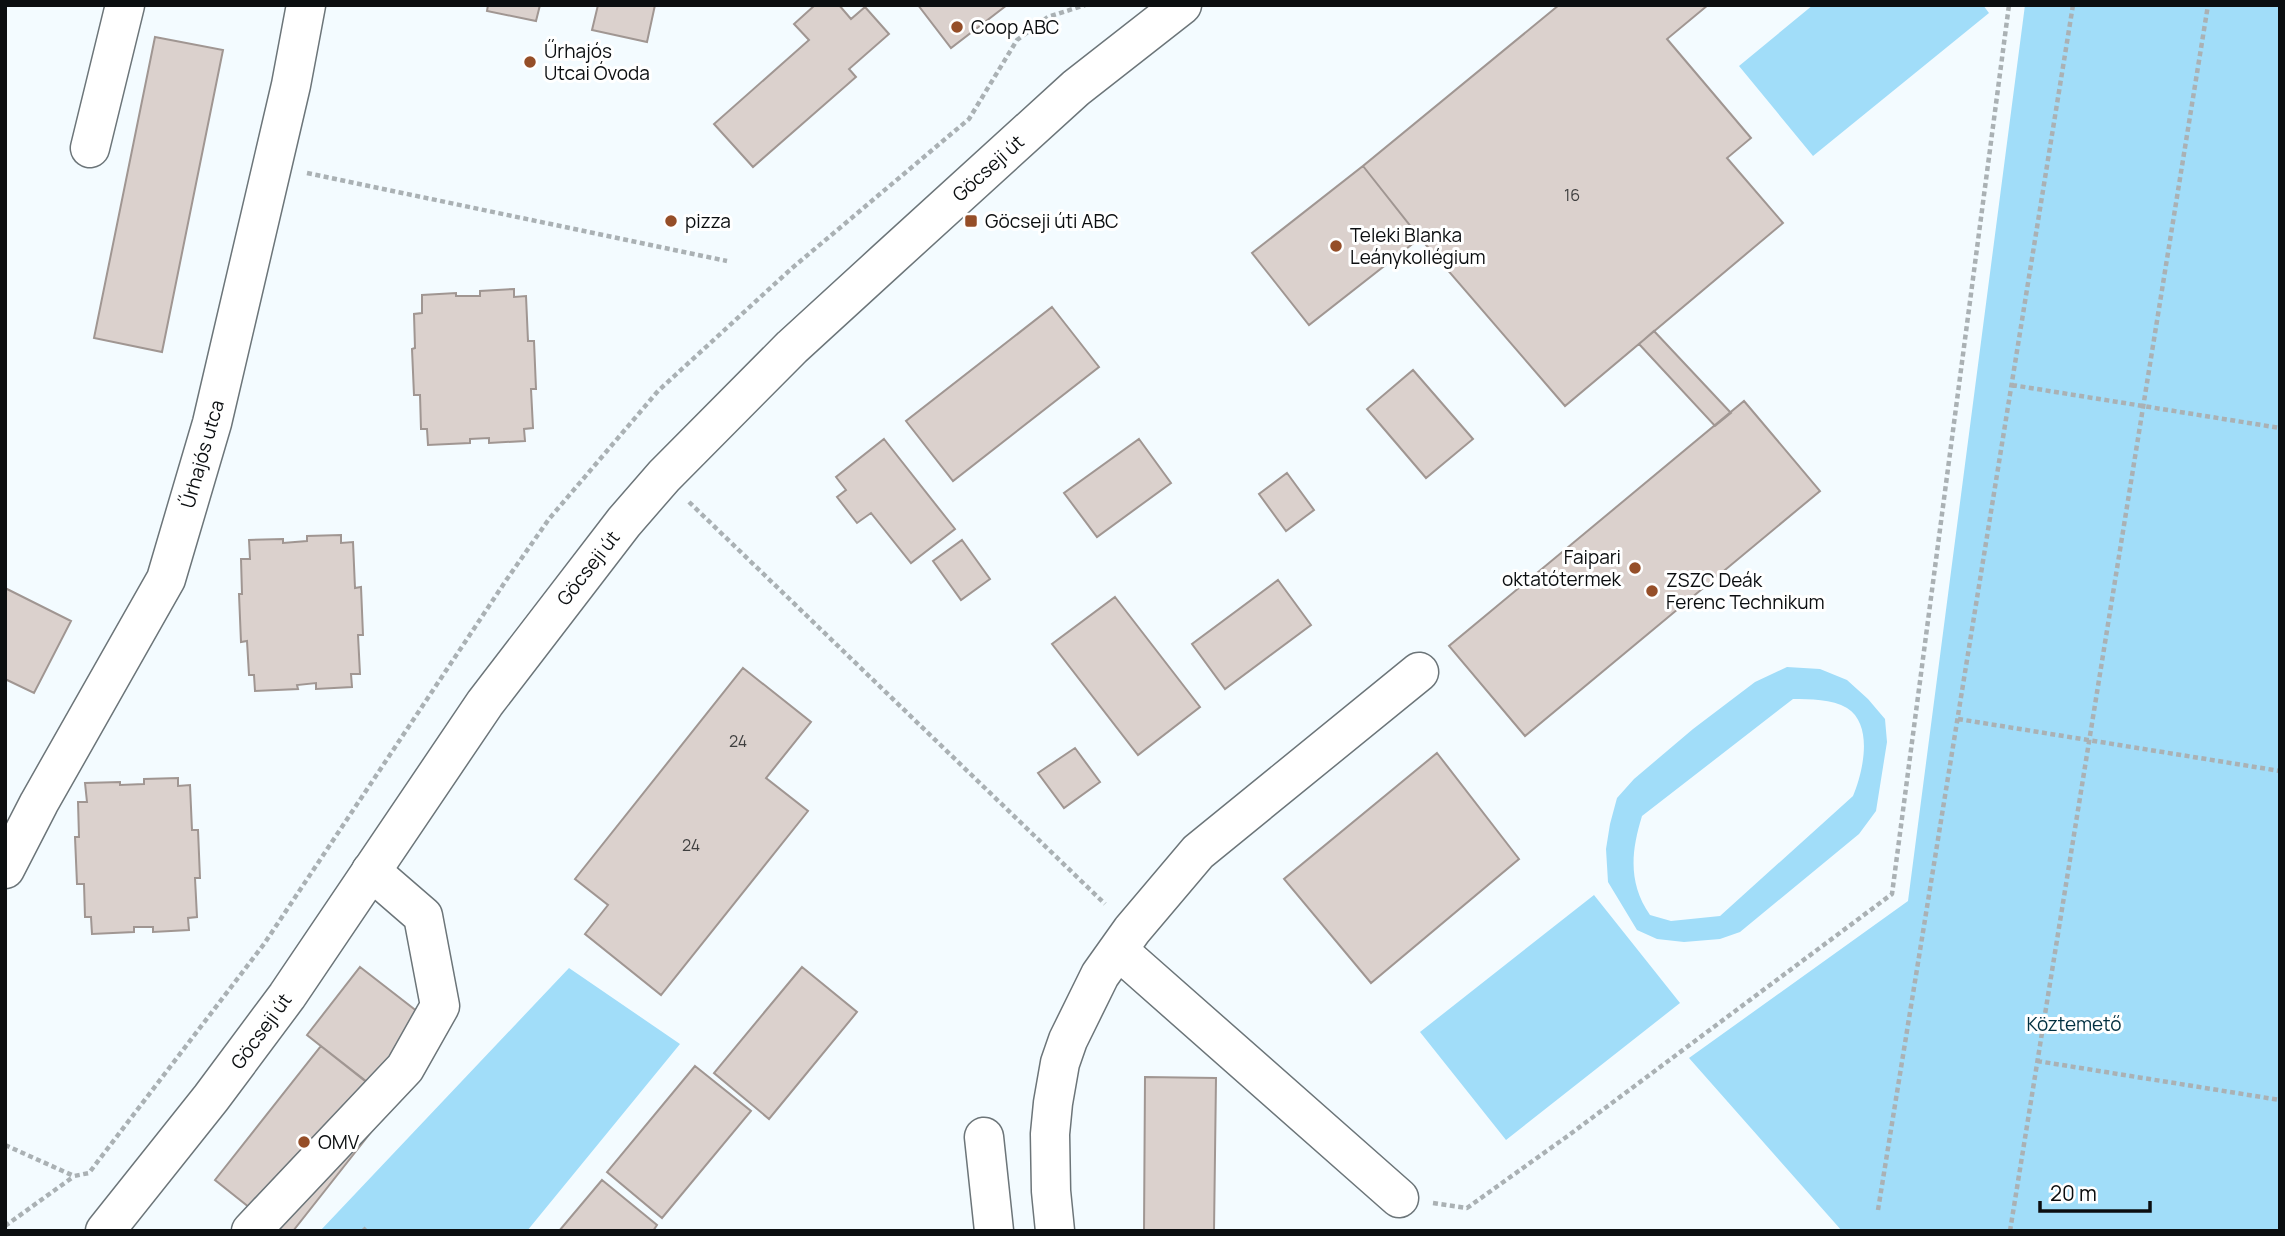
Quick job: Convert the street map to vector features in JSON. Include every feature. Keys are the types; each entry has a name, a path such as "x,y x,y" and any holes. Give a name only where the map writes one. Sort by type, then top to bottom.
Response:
{"street":[{"path":"90,148 125,5"},
{"name":"Göcseji út","path":"115,1230 279,1007 485,703 624,522 664,476 792,347 1016,142 1076,88 1182,5"},
{"name":"Űrhajós utca","path":"5,869 39,803 166,579 212,423 291,85 296,7"},
{"path":"1055,1231 1051,1191 1052,1103 1068,1040 1100,975 1125,940 1198,852 1419,672"},
{"path":"251,1231 405,1068 440,1006 423,916 371,871"},
{"path":"1125,940 1399,1198"},
{"path":"984,1136 994,1231"}],"path":[{"path":"1399,1198 1467,1208 1892,894 2009,5"},
{"path":"1878,1210 2073,5"},
{"path":"2010,1231 2208,5"},
{"path":"272,166 727,261"},
{"path":"2012,385 2280,428"},
{"path":"680,494 1125,940"},
{"path":"1958,719 2280,771"},
{"path":"2037,1061 2280,1100"},
{"path":"5,1226 74,1176"}],"green space":[{"path":"1813,5 1983,5 1989,13 1813,156 1739,66"},
{"name":"Köztemető","path":"2025,5 2280,5 2280,1231 1842,1231 1689,1058 1908,901"},
{"path":"1787,667 1820,669 1847,680 1868,699 1885,719 1887,742 1876,811 1859,834 1740,932 1720,939 1684,942 1657,939 1637,930 1608,882 1606,849 1617,798 1634,779 1693,729 1755,682","holes":["1793,699 1835,703 1847,708 1855,716 1861,726 1864,749 1853,796 1720,916 1671,921 1650,915 1638,891 1634,867 1642,816"]},
{"path":"1594,895 1680,1003 1506,1140 1420,1032"},
{"path":"569,968 680,1044 527,1231 320,1231"}],"building":[{"path":"488,5 540,5 536,21 487,11"},
{"path":"598,5 655,5 647,42 592,30"},
{"path":"815,5 839,5 851,19 865,7 889,34 849,69 856,77 753,167 714,124 809,40 794,24"},
{"name":"Coop ABC","path":"918,5 1007,5 951,48"},
{"path":"1559,5 1708,5 1667,39 1751,138 1727,158 1783,223 1565,406 1420,238 1363,166"},
{"path":"155,37 223,50 162,352 94,338"},
{"name":"Teleki Blanka Leánykollégium","path":"1363,166 1420,238 1309,325 1252,253"},
{"path":"514,289 514,297 526,296 528,341 534,341 536,389 531,389 533,428 524,429 525,441 489,443 489,438 470,439 470,443 428,445 427,429 421,429 420,395 414,395 412,349 415,348 414,314 422,313 422,295 456,293 456,296 480,296 480,291"},
{"path":"1052,307 1099,367 953,481 906,421"},
{"path":"1654,331 1731,413 1715,426 1639,344"},
{"path":"1413,370 1473,439 1426,478 1367,409"},
{"name":"Faipari oktatótermek","path":"1744,401 1820,491 1525,736 1449,646"},
{"path":"884,439 955,529 911,563 871,513 857,523 837,497 846,490 836,477"},
{"path":"1139,439 1171,483 1097,537 1064,493"},
{"path":"1287,473 1314,510 1286,531 1259,494"},
{"path":"341,535 341,543 353,542 355,588 361,587 363,635 358,635 360,674 351,674 352,687 316,689 316,683 297,685 298,689 255,691 254,675 249,675 247,641 241,642 239,594 242,594 241,559 250,559 249,540 283,539 283,543 307,541 307,536"},
{"path":"962,540 990,579 961,600 933,561"},
{"path":"1278,580 1311,625 1225,689 1192,644"},
{"path":"5,588 71,621 34,693 5,679"},
{"path":"1115,597 1200,707 1138,755 1052,644"},
{"path":"743,668 811,722 766,778 808,811 661,995 585,934 608,905 575,879"},
{"path":"1075,748 1100,782 1064,808 1038,773"},
{"path":"1437,753 1519,859 1371,983 1284,879"},
{"path":"178,778 178,786 190,785 192,830 198,830 200,878 195,878 197,917 188,918 189,930 153,932 153,927 134,927 134,932 92,934 91,917 85,917 84,884 77,884 75,837 79,837 78,802 87,802 85,783 144,784 144,779"},
{"path":"360,967 427,1019 374,1088 307,1035"},
{"path":"802,967 857,1012 769,1119 714,1073"},
{"name":"OMV","path":"321,1046 394,1103 293,1231 279,1231 215,1180"},
{"path":"695,1066 751,1111 662,1218 607,1172"},
{"path":"1145,1077 1216,1078 1214,1231 1144,1231"},
{"path":"602,1180 657,1225 653,1231 559,1231"}],"place":[{"name":"Coop ABC","path":"957,27"},
{"name":"Űrhajós Utcai Óvoda","path":"530,62"},
{"name":"pizza","path":"671,221"},
{"name":"Göcseji úti ABC","path":"971,221"},
{"name":"Teleki Blanka Leánykollégium","path":"1336,246"},
{"name":"Faipari oktatótermek","path":"1635,568"},
{"name":"ZSZC Deák Ferenc Technikum","path":"1652,591"},
{"name":"OMV","path":"304,1142"}]}
